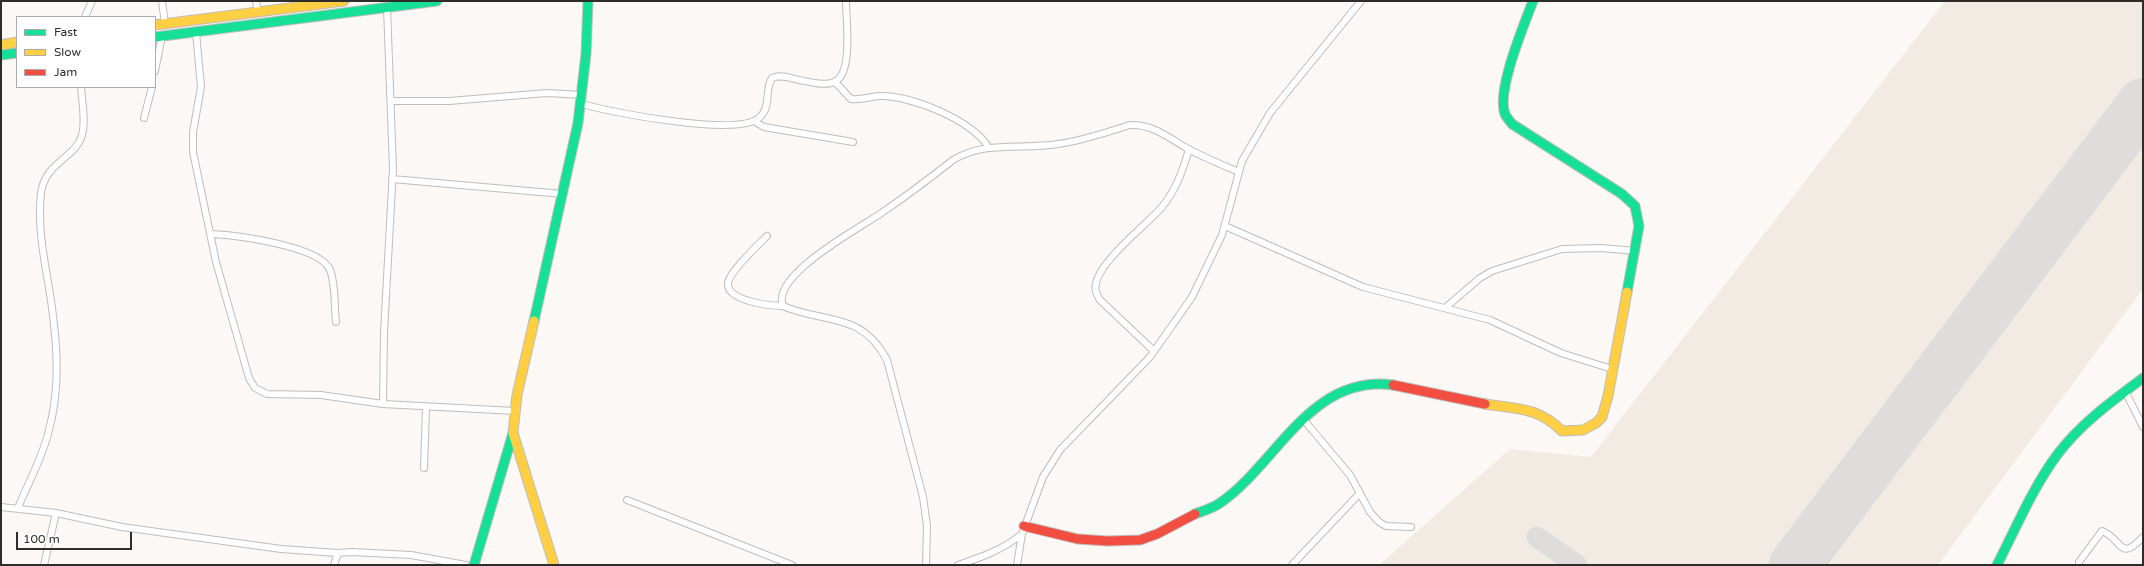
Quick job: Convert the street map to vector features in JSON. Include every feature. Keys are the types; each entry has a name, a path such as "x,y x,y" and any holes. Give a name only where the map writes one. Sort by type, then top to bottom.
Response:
{"street":[{"path":"85,16 92,1"},
{"path":"162,1 165,24"},
{"path":"256,1 258,12"},
{"path":"156,26 344,1"},
{"path":"156,59 158,36 436,1"},
{"path":"474,565 513,433 515,411 552,236 563,194 582,100 588,1"},
{"path":"392,101 449,101 547,93 582,100 620,114 710,125 734,126 754,121 761,116 766,109 769,86 772,78 782,76 827,84 835,82 842,76 846,68 846,1"},
{"path":"1017,565 1023,530 1043,477 1060,450 1154,350 1192,297 1213,256 1225,226 1242,161 1270,113 1361,1"},
{"path":"1023,530 1078,539 1107,541 1140,540 1157,534 1183,518 1219,504 1236,490 1303,418 1325,401 1355,388 1376,383 1399,386 1461,400 1538,413 1550,419 1562,431 1583,430 1596,423 1602,417 1608,396 1636,251 1639,226 1638,215 1635,206 1622,194 1512,124 1505,113 1503,99 1506,81 1533,1"},
{"path":"383,404 384,332 392,179 392,101 387,7"},
{"path":"196,32 201,87 193,132 193,152 216,262 249,378 255,388 267,394 321,395 383,404 426,408 515,411"},
{"path":"1,44 16,42"},
{"path":"1,55 16,53"},
{"path":"835,82 851,100 886,97 914,102 935,110 974,131 983,138 989,148"},
{"path":"18,508 49,431 54,392 54,325 42,245 41,192 48,172 81,140 83,125 81,88"},
{"path":"144,118 152,88"},
{"path":"754,121 764,127 853,142"},
{"path":"783,306 781,300 783,293 799,271 816,255 863,226 966,152 989,148 1060,144 1130,125 1141,125 1152,128 1189,149 1238,172"},
{"path":"1154,350 1100,300 1096,292 1096,284 1100,272 1118,251 1162,207 1180,177 1189,149"},
{"path":"392,179 563,194"},
{"path":"1225,226 1363,287 1490,320 1561,353 1612,369"},
{"path":"211,234 256,238 321,258 330,269 336,322"},
{"path":"767,236 736,269 728,282 729,288 734,295 745,299 769,306 783,306 854,325 880,347 893,381 923,497 926,526 926,565"},
{"path":"1445,308 1480,278 1492,271 1562,249 1601,248 1636,251"},
{"path":"1997,565 2028,502 2057,455 2077,434 2125,391 2143,378"},
{"path":"2125,391 2143,427"},
{"path":"424,468 426,408"},
{"path":"1303,418 1350,475 1379,522 1386,526 1411,527"},
{"path":"513,433 554,565"},
{"path":"1292,565 1360,493"},
{"path":"626,500 792,565"},
{"path":"1,507 56,513 130,528 281,549 338,553 352,552 411,555 466,565"},
{"path":"44,565 56,513"},
{"path":"958,565 1000,550 1023,530"},
{"path":"2079,562 2102,531 2107,533 2122,549 2134,547 2143,537"},
{"path":"334,565 338,553"}],"shaded area":[{"path":"1945,1 2143,1 2143,289 1938,565 1379,565 1510,449 1591,457"}],"taxiway":[{"path":"1537,537 1577,565"}],"runway":[{"path":"1795,565 2143,104"}],"traffic: fast":[{"path":"156,37 437,1"},
{"path":"534,321 578,123 586,54 588,1"},
{"path":"1533,1 1512,58 1504,90 1503,104 1505,114 1512,124 1622,194 1635,206 1639,226 1627,292"},
{"path":"1,55 16,53"},
{"path":"1997,565 2032,495 2057,455 2086,423 2108,404 2143,378"},
{"path":"1195,514 1217,505 1240,486 1297,425 1317,407 1339,393 1364,385 1393,385"},
{"path":"474,565 513,433"}],"traffic: slow":[{"path":"156,25 344,1"},
{"path":"1,45 16,42"},
{"path":"1485,404 1517,408 1536,413 1553,423 1562,431 1583,430 1596,423 1602,417 1608,396 1627,292"},
{"path":"534,321 517,395 513,433 554,565"}],"traffic: jam":[{"path":"1393,385 1485,404"},
{"path":"1024,526 1078,539 1107,541 1140,540 1157,534 1195,514"}]}
